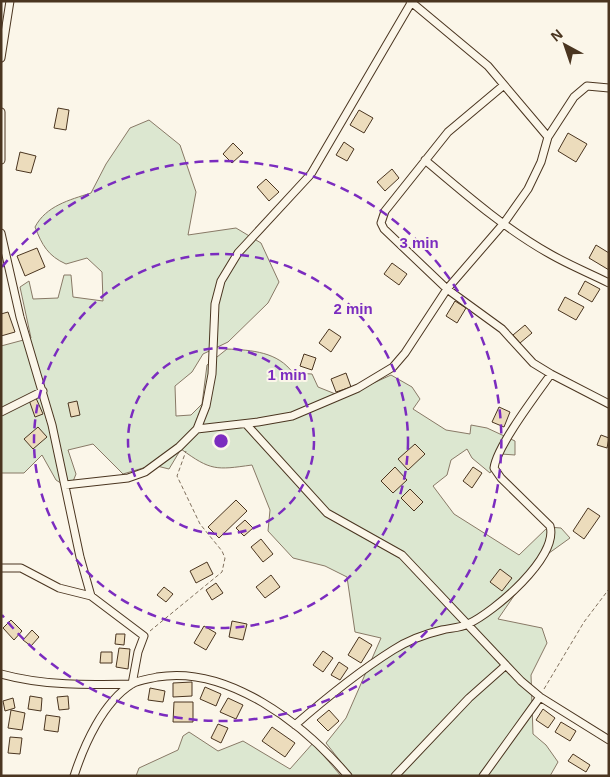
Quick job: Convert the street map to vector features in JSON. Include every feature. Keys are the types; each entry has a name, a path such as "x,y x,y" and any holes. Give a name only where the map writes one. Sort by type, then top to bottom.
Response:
{"street":[{"path":"1,58 10,1"},
{"path":"66,485 128,478 145,472 179,447 198,429 206,406 212,374 216,304 221,281 238,253 311,174 411,2 475,54 548,137"},
{"path":"504,85 455,125 424,160 385,211 380,224 384,230 448,289 502,330 526,356 551,374 609,404"},
{"path":"198,429 246,424 292,416 312,409 380,376 393,367 405,353 448,289 504,223 536,174 546,149 548,137 580,90 594,85 609,88"},
{"path":"1,112 1,160"},
{"path":"424,160 504,223 549,254 609,283"},
{"path":"1,233 20,317 43,391 66,485 80,557 91,596"},
{"path":"295,725 330,695 394,649 417,638 467,624 491,610 519,585 538,564 550,543 552,534 545,521 500,478 494,468 498,456 521,416 551,374"},
{"path":"1,412 43,391"},
{"path":"246,424 314,501 343,524 396,551 505,666 540,697 609,740"},
{"path":"1,568 21,568 59,588 91,596 144,636 138,652 132,684 116,699 90,736 74,776"},
{"path":"395,776 462,705 505,666"},
{"path":"1,674 43,684 70,686 132,684 157,677 184,674 206,678 252,697 295,725 334,760 348,776"},
{"path":"483,776 540,697"}],"path":[{"path":"144,636 222,572 225,565 226,558 200,524 177,476 188,446"},
{"path":"540,697 584,622 609,589"}],"green space":[{"path":"149,120 180,145 196,192 188,235 236,228 261,243 279,282 268,303 228,342 203,354 192,372 175,386 176,416 191,415 202,404 207,365 227,349 236,349 255,351 272,356 287,366 293,373 312,374 318,387 343,397 391,375 412,387 420,399 413,409 446,430 470,434 471,425 487,428 515,441 515,455 501,454 490,473 472,458 467,449 451,460 447,475 433,486 454,514 519,555 548,527 561,528 570,538 538,561 498,619 542,628 547,643 531,675 533,734 546,745 558,762 550,776 352,776 326,743 346,718 381,638 355,632 347,577 325,566 293,558 268,531 270,510 252,465 230,468 214,467 207,465 181,449 169,469 153,465 123,474 93,444 68,450 76,474 70,489 56,480 42,455 24,473 1,473 1,346 31,338 20,287 29,281 33,299 58,298 64,275 71,275 73,297 103,301 102,272 87,258 66,264 60,261 50,254 43,245 35,227 45,214 52,209 67,201 91,193 106,164 130,128"},
{"path":"189,732 218,751 243,741 290,769 313,743 341,776 136,776 139,768 178,750 183,736"}],"building":[{"path":"58,108 69,110 66,130 54,128"},
{"path":"359,110 373,118 364,133 350,125"},
{"path":"568,133 587,144 576,162 558,151"},
{"path":"344,142 354,149 347,161 336,155"},
{"path":"233,143 243,153 232,163 223,154"},
{"path":"20,152 36,156 31,173 16,170"},
{"path":"392,169 399,178 385,191 377,182"},
{"path":"266,179 279,192 269,201 257,187"},
{"path":"596,245 609,253 609,270 589,258"},
{"path":"37,248 45,267 25,276 17,256"},
{"path":"392,263 407,274 399,285 384,274"},
{"path":"585,281 600,289 592,302 578,294"},
{"path":"565,297 584,307 576,320 558,310"},
{"path":"455,301 466,308 457,323 446,316"},
{"path":"8,312 15,332 1,336 1,314"},
{"path":"525,325 532,333 520,343 513,335"},
{"path":"329,329 341,337 331,352 319,343"},
{"path":"304,354 316,358 312,370 300,366"},
{"path":"346,373 351,387 336,392 331,379"},
{"path":"36,398 43,414 35,417 29,400"},
{"path":"77,401 80,415 71,417 68,403"},
{"path":"499,407 510,412 504,427 492,422"},
{"path":"38,427 47,437 33,449 24,439"},
{"path":"601,435 609,438 607,448 597,445"},
{"path":"415,444 425,454 408,470 398,459"},
{"path":"395,467 407,480 393,493 381,481"},
{"path":"473,467 482,473 472,488 463,481"},
{"path":"410,489 423,502 414,511 401,498"},
{"path":"236,500 247,511 219,538 208,527"},
{"path":"588,508 600,516 584,539 573,531"},
{"path":"245,520 253,528 244,536 236,528"},
{"path":"261,539 273,554 263,562 251,547"},
{"path":"207,562 213,574 196,583 190,571"},
{"path":"500,569 512,578 502,591 490,582"},
{"path":"271,575 280,587 265,598 256,587"},
{"path":"216,583 223,593 212,600 206,590"},
{"path":"164,587 173,594 166,602 157,595"},
{"path":"11,620 22,631 14,640 3,628"},
{"path":"232,621 247,624 243,640 229,637"},
{"path":"204,626 216,633 206,650 194,643"},
{"path":"32,630 39,637 31,646 23,640"},
{"path":"116,634 125,634 124,645 115,644"},
{"path":"359,637 372,645 361,663 348,655"},
{"path":"119,648 130,649 128,669 116,667"},
{"path":"323,651 333,658 323,672 313,665"},
{"path":"101,652 112,652 112,663 100,663"},
{"path":"339,662 348,668 340,680 331,675"},
{"path":"192,682 192,696 173,697 173,683"},
{"path":"205,687 221,694 216,706 200,699"},
{"path":"150,688 165,691 163,702 148,700"},
{"path":"30,696 42,698 41,711 28,709"},
{"path":"68,696 69,709 59,710 57,697"},
{"path":"13,698 15,708 5,711 3,701"},
{"path":"228,698 243,705 236,719 220,712"},
{"path":"174,702 193,702 193,722 173,722"},
{"path":"543,709 555,718 548,728 536,720"},
{"path":"11,710 25,713 22,730 8,728"},
{"path":"329,710 339,721 328,731 317,720"},
{"path":"46,715 60,717 58,732 44,730"},
{"path":"561,722 576,731 570,741 555,732"},
{"path":"218,724 228,728 221,743 211,738"},
{"path":"272,727 295,743 285,757 262,741"},
{"path":"10,737 22,738 20,754 8,753"},
{"path":"573,754 590,765 586,772 568,761"}]}
